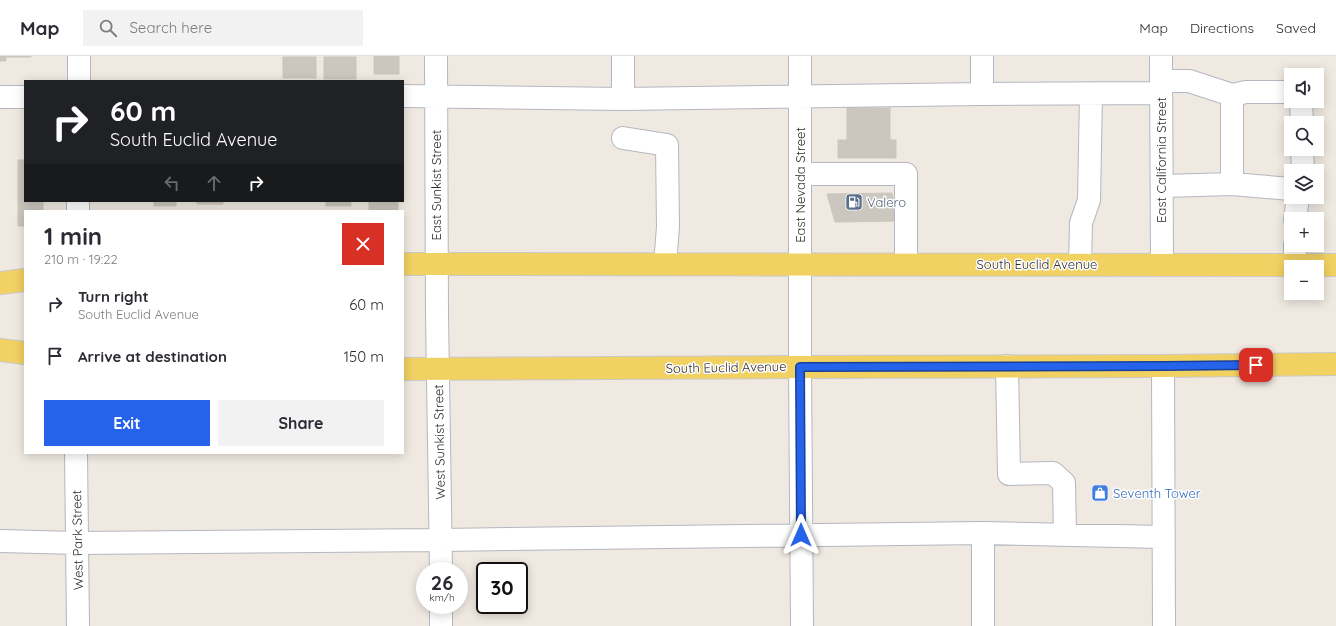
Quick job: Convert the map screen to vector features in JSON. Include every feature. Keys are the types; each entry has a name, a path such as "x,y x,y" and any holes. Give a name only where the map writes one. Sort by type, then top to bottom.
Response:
{"main road":[{"name":"South Euclid Avenue","path":"404,264 1162,264 1295,255 1336,265"},
{"path":"0,284 24,280"},
{"path":"0,350 24,353"},
{"name":"South Euclid Avenue","path":"404,369 1336,364"}],"street":[{"path":"79,56 79,80"},
{"name":"East Sunkist Street","path":"436,56 437,313"},
{"path":"623,56 623,99"},
{"name":"East Nevada Street","path":"800,56 802,626"},
{"path":"982,56 982,94"},
{"name":"East California Street","path":"1161,56 1162,264"},
{"path":"404,96 623,99 1091,94 1161,87 1189,81 1232,95 1246,92 1284,92"},
{"path":"1080,264 1081,223 1089,200 1091,94"},
{"path":"1232,95 1232,184"},
{"path":"0,97 24,97"},
{"path":"623,138 667,146 668,227 665,264"},
{"path":"800,174 906,174 906,264"},
{"path":"1162,186 1232,184 1284,188"},
{"name":"West Sunkist Street","path":"437,313 440,562"},
{"path":"1007,366 1009,474 1053,473 1064,483 1065,535"},
{"path":"1163,366 1164,626"},
{"name":"West Park Street","path":"76,454 78,626"},
{"path":"0,541 77,543 983,533 1163,537"},
{"path":"982,626 983,533"},
{"path":"441,614 441,626"}],"building":[{"path":"0,56 31,57 6,57 6,61 0,61"},
{"path":"374,56 399,56 399,74 374,74"},
{"path":"283,57 316,57 316,78 283,78"},
{"path":"324,57 356,57 356,79 324,79"},
{"path":"847,108 890,108 890,140 896,140 896,158 838,158 838,140 847,140"},
{"path":"18,160 24,160 24,202 43,202 43,210 24,210 24,226 18,226"},
{"path":"892,193 899,221 835,222 827,194"},
{"path":"154,202 176,202 176,206 154,206"},
{"path":"197,202 223,202 223,204 197,204"},
{"path":"326,202 351,202 351,206 326,206"},
{"path":"369,202 398,202 398,210 369,210"}],"place":[{"name":"Valero","path":"854,202"},
{"name":"Seventh Tower","path":"1100,493"}],"route":[{"path":"801,535 800,367 1256,365"}]}
